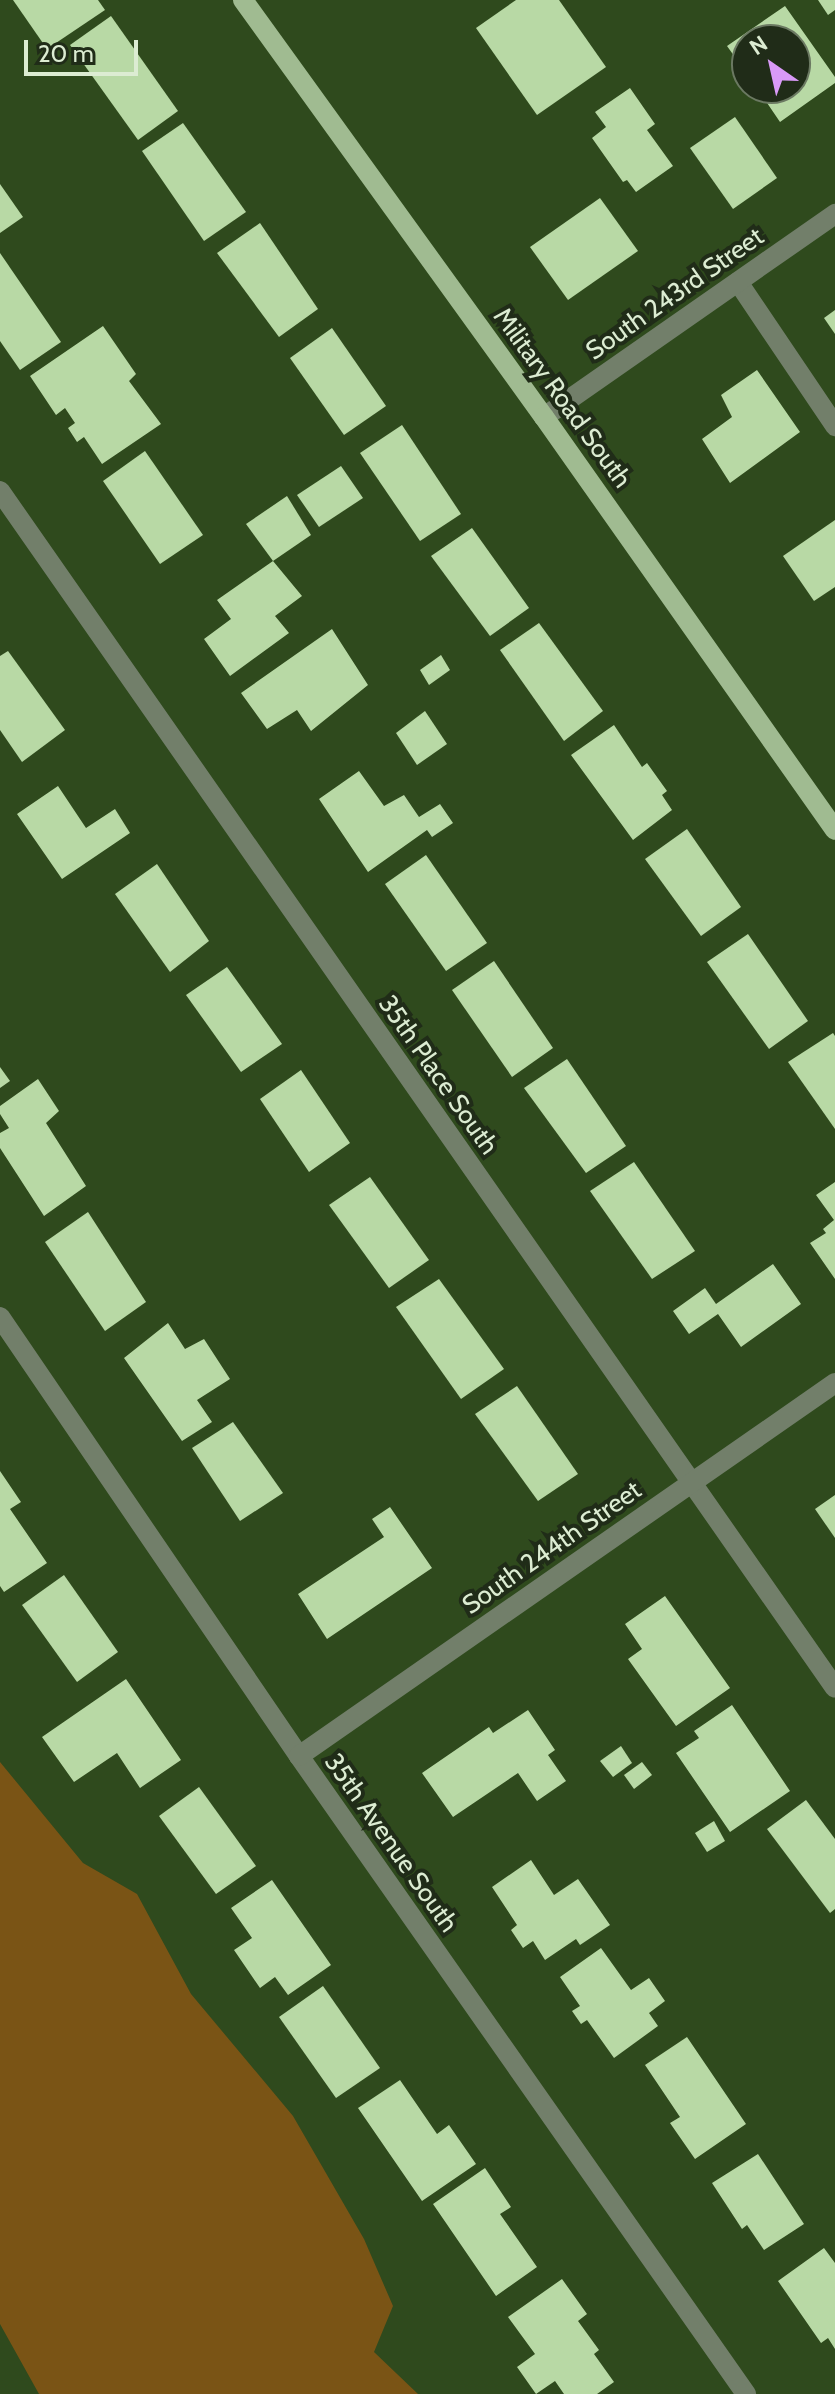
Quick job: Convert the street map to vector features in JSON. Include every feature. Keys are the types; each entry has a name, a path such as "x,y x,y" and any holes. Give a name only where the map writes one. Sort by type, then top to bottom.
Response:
{"main road":[{"name":"Military Road South","path":"243,0 544,417 835,830"}],"street":[{"name":"South 243rd Street","path":"544,417 835,214"},
{"path":"738,282 835,426"},
{"name":"35th Place South","path":"0,491 835,1688"},
{"name":"35th Avenue South","path":"0,1317 299,1756 746,2394"},
{"name":"South 244th Street","path":"299,1756 835,1383"}],"shaded area":[{"path":"0,1762 83,1863 137,1894 191,1994 293,2116 364,2239 393,2306 374,2352 418,2394 39,2394 0,2324"}],"building":[{"path":"13,0 98,0 105,10 47,49"},
{"path":"516,0 559,0 606,67 537,115 476,28"},
{"path":"818,0 835,0 835,10 828,15"},
{"path":"785,6 798,24 759,24"},
{"path":"111,16 178,111 138,140 70,45"},
{"path":"811,43 835,77 835,83 811,100"},
{"path":"630,88 655,124 647,130 673,166 636,192 627,180 623,182 592,138 606,127 595,112"},
{"path":"768,104 805,104 780,122"},
{"path":"735,117 777,178 733,209 690,148"},
{"path":"183,123 246,212 204,241 142,151"},
{"path":"0,184 23,217 0,233"},
{"path":"600,198 638,251 568,300 530,247"},
{"path":"260,223 318,309 279,337 217,253"},
{"path":"0,253 61,342 20,370 0,341"},
{"path":"835,310 835,334 824,318"},
{"path":"103,326 136,374 129,381 161,424 102,464 84,437 77,442 68,428 75,423 65,408 56,415 30,376"},
{"path":"332,328 386,406 344,435 290,358"},
{"path":"757,370 800,432 730,483 702,439 732,417 721,395"},
{"path":"402,425 461,514 420,541 360,453"},
{"path":"145,451 203,535 160,564 103,481"},
{"path":"341,466 363,498 319,527 297,495"},
{"path":"287,496 311,535 273,561 246,524"},
{"path":"835,520 835,587 814,601 783,556"},
{"path":"472,528 529,608 490,636 431,556"},
{"path":"273,561 302,596 275,616 289,633 230,676 204,639 231,619 217,600"},
{"path":"539,623 603,711 564,741 500,650"},
{"path":"332,629 368,685 311,731 297,710 267,729 241,693"},
{"path":"8,651 65,730 22,762 0,730 0,656"},
{"path":"441,655 450,670 429,685 420,670"},
{"path":"425,711 447,744 417,765 396,733"},
{"path":"614,725 642,767 647,763 667,791 662,795 672,810 633,840 571,755"},
{"path":"359,771 384,806 404,795 419,817 440,804 453,823 432,837 427,830 368,872 319,799"},
{"path":"58,786 86,828 115,809 130,833 62,879 17,814"},
{"path":"687,829 741,907 701,936 645,859"},
{"path":"426,855 487,943 446,971 385,884"},
{"path":"157,864 209,941 170,972 115,894"},
{"path":"748,934 808,1021 769,1049 707,962"},
{"path":"494,961 553,1048 512,1077 452,990"},
{"path":"227,967 282,1044 241,1072 186,995"},
{"path":"833,1033 835,1036 835,1129 788,1062"},
{"path":"567,1059 626,1146 586,1173 524,1088"},
{"path":"0,1067 10,1081 0,1088"},
{"path":"301,1070 350,1143 309,1172 260,1099"},
{"path":"38,1079 59,1111 46,1123 86,1186 44,1216 0,1148 0,1133 9,1128 0,1114 0,1106"},
{"path":"634,1162 695,1251 652,1279 590,1191"},
{"path":"370,1177 429,1260 389,1288 329,1205"},
{"path":"835,1182 835,1279 810,1243 826,1233 823,1229 834,1220 816,1195"},
{"path":"88,1212 146,1302 105,1331 45,1242"},
{"path":"773,1264 801,1304 741,1347 718,1314 689,1334 673,1311 705,1288 716,1304"},
{"path":"439,1279 504,1369 461,1399 396,1307"},
{"path":"168,1323 185,1349 204,1339 230,1379 197,1400 212,1422 182,1441 124,1358"},
{"path":"517,1386 578,1474 538,1501 475,1414"},
{"path":"233,1422 283,1493 240,1521 192,1448"},
{"path":"0,1471 21,1502 10,1509 47,1563 4,1592 0,1586"},
{"path":"835,1495 835,1538 815,1509"},
{"path":"390,1507 432,1568 327,1639 298,1594 384,1537 372,1519"},
{"path":"64,1575 118,1652 77,1682 22,1605"},
{"path":"665,1596 730,1688 676,1726 628,1659 642,1649 625,1624"},
{"path":"126,1679 181,1760 140,1788 117,1753 74,1782 42,1737"},
{"path":"732,1705 790,1791 730,1832 676,1753 699,1738 694,1731"},
{"path":"528,1710 555,1750 548,1755 566,1781 537,1801 518,1773 453,1817 422,1773 489,1727 493,1733"},
{"path":"621,1746 632,1763 613,1777 600,1761"},
{"path":"642,1762 652,1775 634,1789 624,1775"},
{"path":"199,1787 256,1866 216,1894 159,1816"},
{"path":"806,1800 835,1839 835,1909 830,1913 767,1829"},
{"path":"714,1821 725,1841 707,1852 695,1833"},
{"path":"531,1860 554,1895 578,1879 610,1925 580,1945 576,1939 545,1960 533,1941 523,1948 511,1930 517,1925 492,1887"},
{"path":"272,1880 331,1965 288,1995 275,1977 260,1988 234,1950 252,1938 231,1908"},
{"path":"601,1948 631,1990 649,1978 665,2001 649,2013 658,2026 614,2058 587,2020 581,2024 572,2011 580,2006 560,1977"},
{"path":"323,1986 380,2068 336,2098 279,2017"},
{"path":"687,2037 746,2124 695,2159 670,2123 680,2117 645,2065"},
{"path":"400,2080 437,2134 449,2125 476,2164 422,2201 358,2108"},
{"path":"758,2154 804,2224 764,2250 747,2225 742,2229 712,2183"},
{"path":"485,2168 511,2207 500,2214 537,2267 496,2296 433,2204"},
{"path":"824,2248 835,2263 835,2349 828,2338 821,2343 778,2281"},
{"path":"562,2279 587,2314 578,2321 599,2350 594,2354 614,2382 597,2394 564,2394 555,2381 536,2394 517,2367 535,2354 508,2317"}]}
